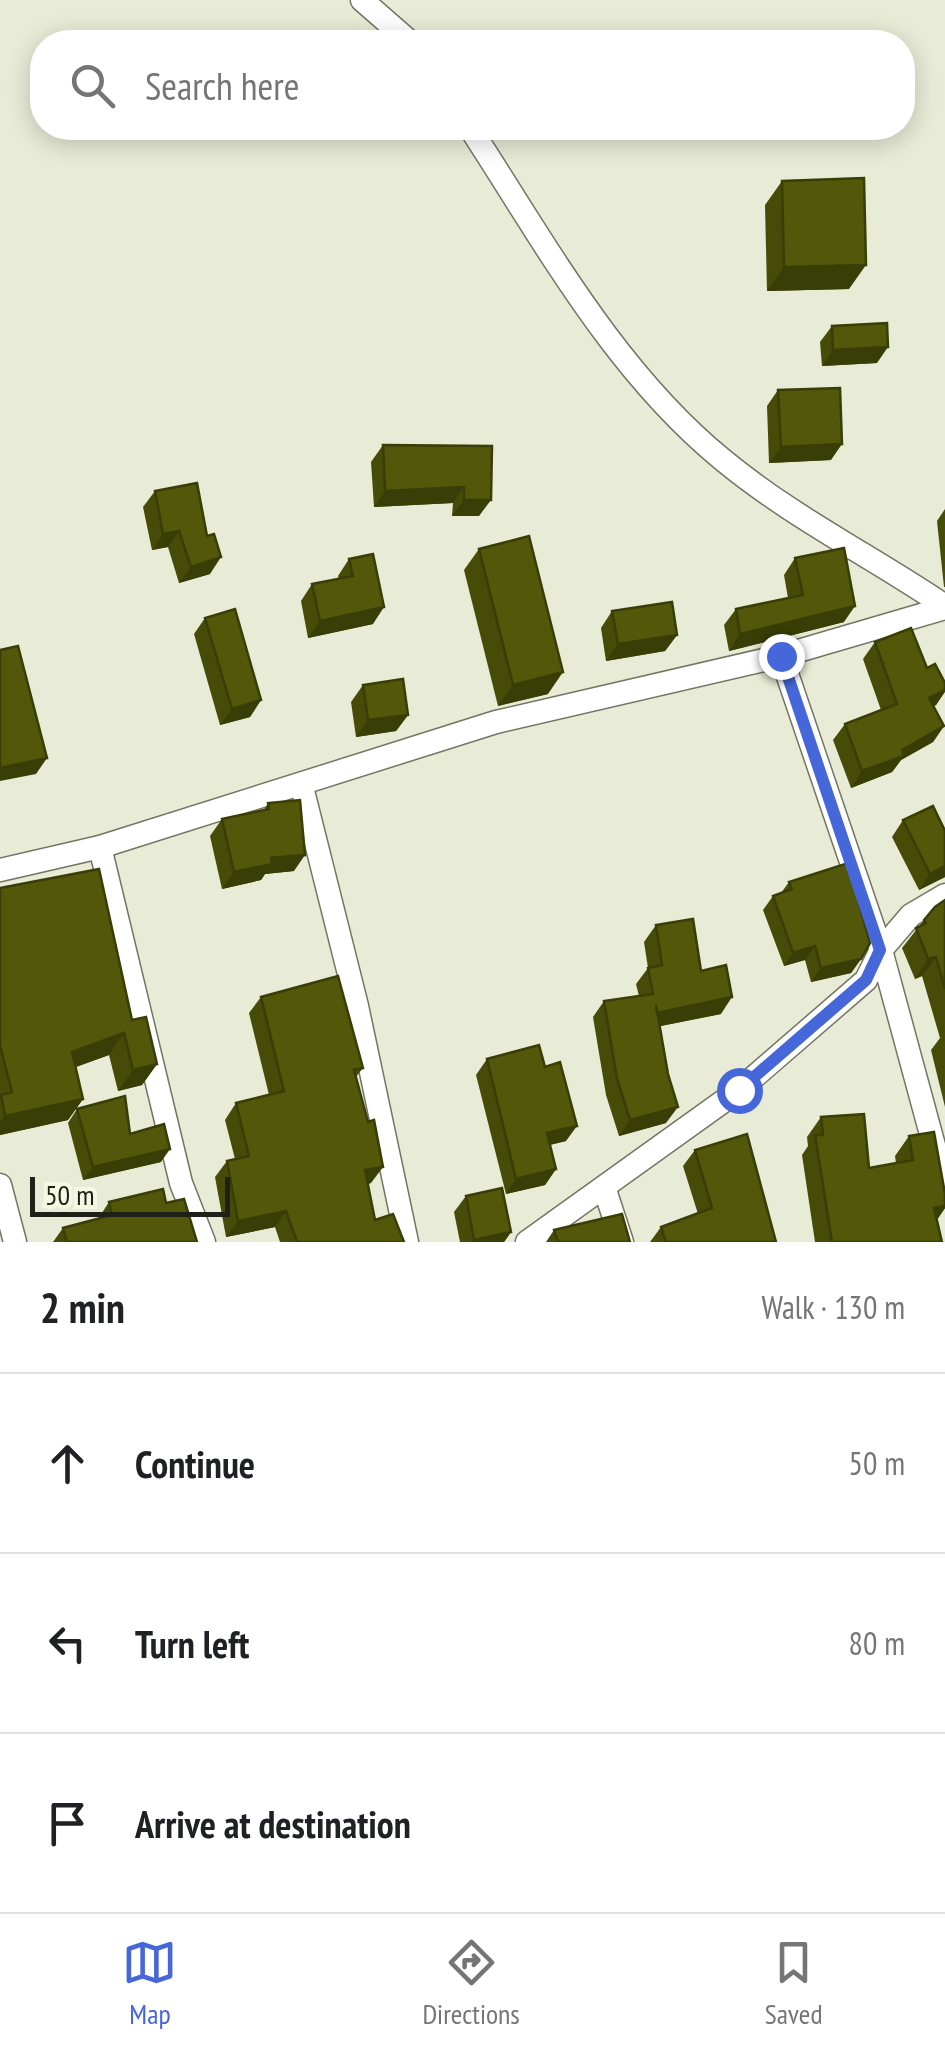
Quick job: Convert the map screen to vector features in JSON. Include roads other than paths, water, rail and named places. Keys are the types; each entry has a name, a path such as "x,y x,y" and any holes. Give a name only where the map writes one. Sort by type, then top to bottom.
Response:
{"street":[{"path":"362,0 396,30"},
{"path":"478,140 579,299 646,382 719,457 789,511 945,607"},
{"path":"0,870 100,847 302,787 496,722 781,656 945,607"},
{"path":"781,656 880,950 945,1186"},
{"path":"302,787 357,1006 408,1242"},
{"path":"100,847 182,1183 204,1242"},
{"path":"526,1242 605,1190 739,1090 866,980 880,950 911,915 945,896"},
{"path":"0,1185 15,1242"},
{"path":"605,1190 622,1242"}]}
